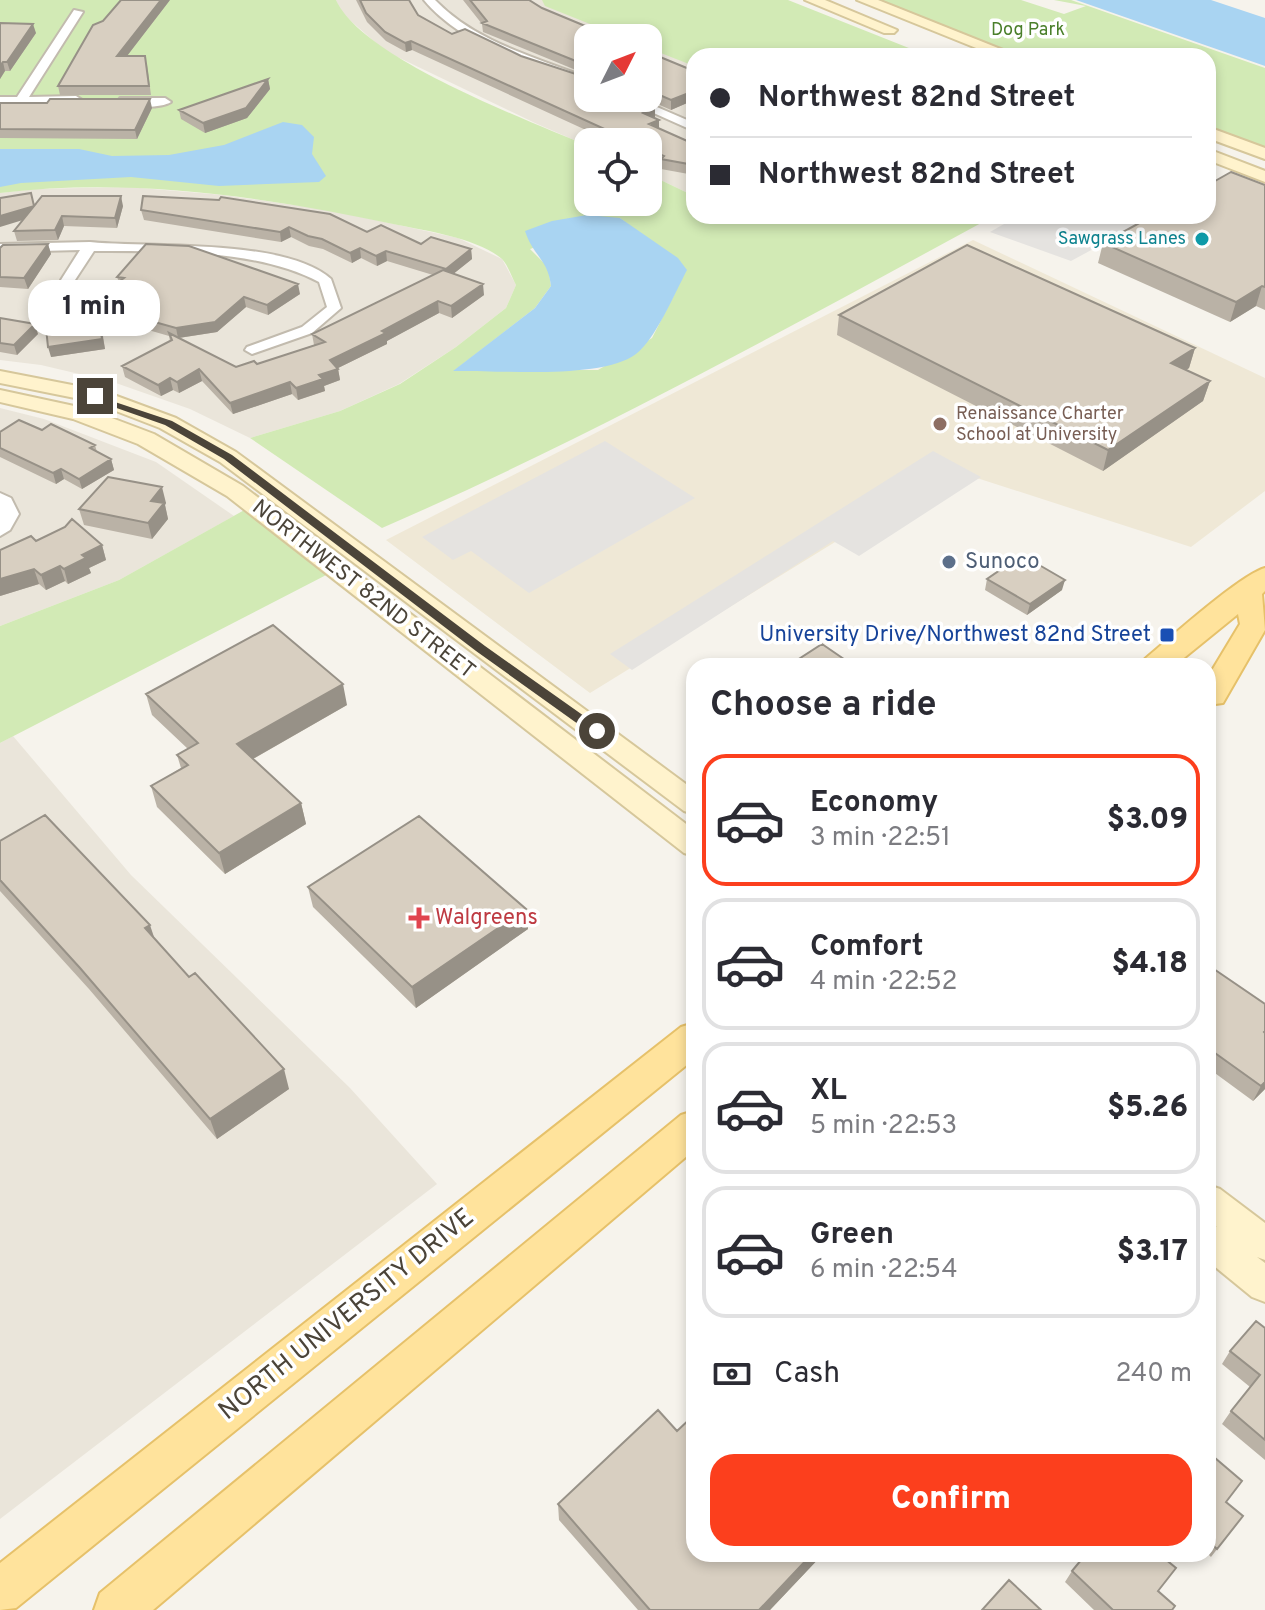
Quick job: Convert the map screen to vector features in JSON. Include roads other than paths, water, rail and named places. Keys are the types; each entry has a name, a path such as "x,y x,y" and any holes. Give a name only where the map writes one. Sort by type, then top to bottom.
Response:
{"main road":[{"path":"1165,658 1256,584"},
{"path":"1216,688 1254,624 1256,584"},
{"path":"1216,693 1265,651"},
{"name":"NORTH UNIVERSITY DRIVE","path":"0,1592 686,1044"},
{"path":"117,1610 686,1134"}],"street":[{"path":"429,0 448,19 481,38 574,76"},
{"path":"812,0 898,34"},
{"path":"864,0 989,48"},
{"path":"22,99 78,12"},
{"path":"0,101 93,101"},
{"path":"108,101 165,102"},
{"path":"659,112 686,124"},
{"path":"1216,135 1265,154"},
{"path":"1216,157 1265,177"},
{"path":"66,299 68,280 90,246"},
{"path":"0,248 90,246 216,253 303,268 324,279 331,291 334,308 322,322 304,333 252,350"},
{"name":"NORTHWEST 82ND STREET","path":"0,377 95,396 168,423 228,457 686,798"},
{"name":"NORTHWEST 82ND STREET","path":"0,396 80,414 146,439 235,491 686,839"},
{"path":"0,498 9,504 12,511 10,520 0,531"},
{"path":"1216,1206 1265,1244"},
{"path":"1216,1246 1265,1285"}],"water":[{"path":"1076,0 1211,0 1265,18 1265,66"},
{"path":"283,122 302,125 314,137 312,154 326,176 319,182 219,186 131,177 0,187 0,149 79,149 112,156 169,155 224,145"},
{"path":"581,216 620,218 678,258 687,270 650,338 636,354 599,367 575,371 453,371 535,308 551,286 544,263 525,231 552,221"}],"place":[{"name":"Sawgrass Lanes","path":"1202,239"},
{"name":"Renaissance Charter School at University","path":"940,424"},
{"name":"Sunoco","path":"949,562"},
{"name":"University Drive/Northwest 82nd Street","path":"1167,635"},
{"name":"Walgreens","path":"419,918"}],"park label":[{"name":"Dog Park","path":"1028,30"}]}
